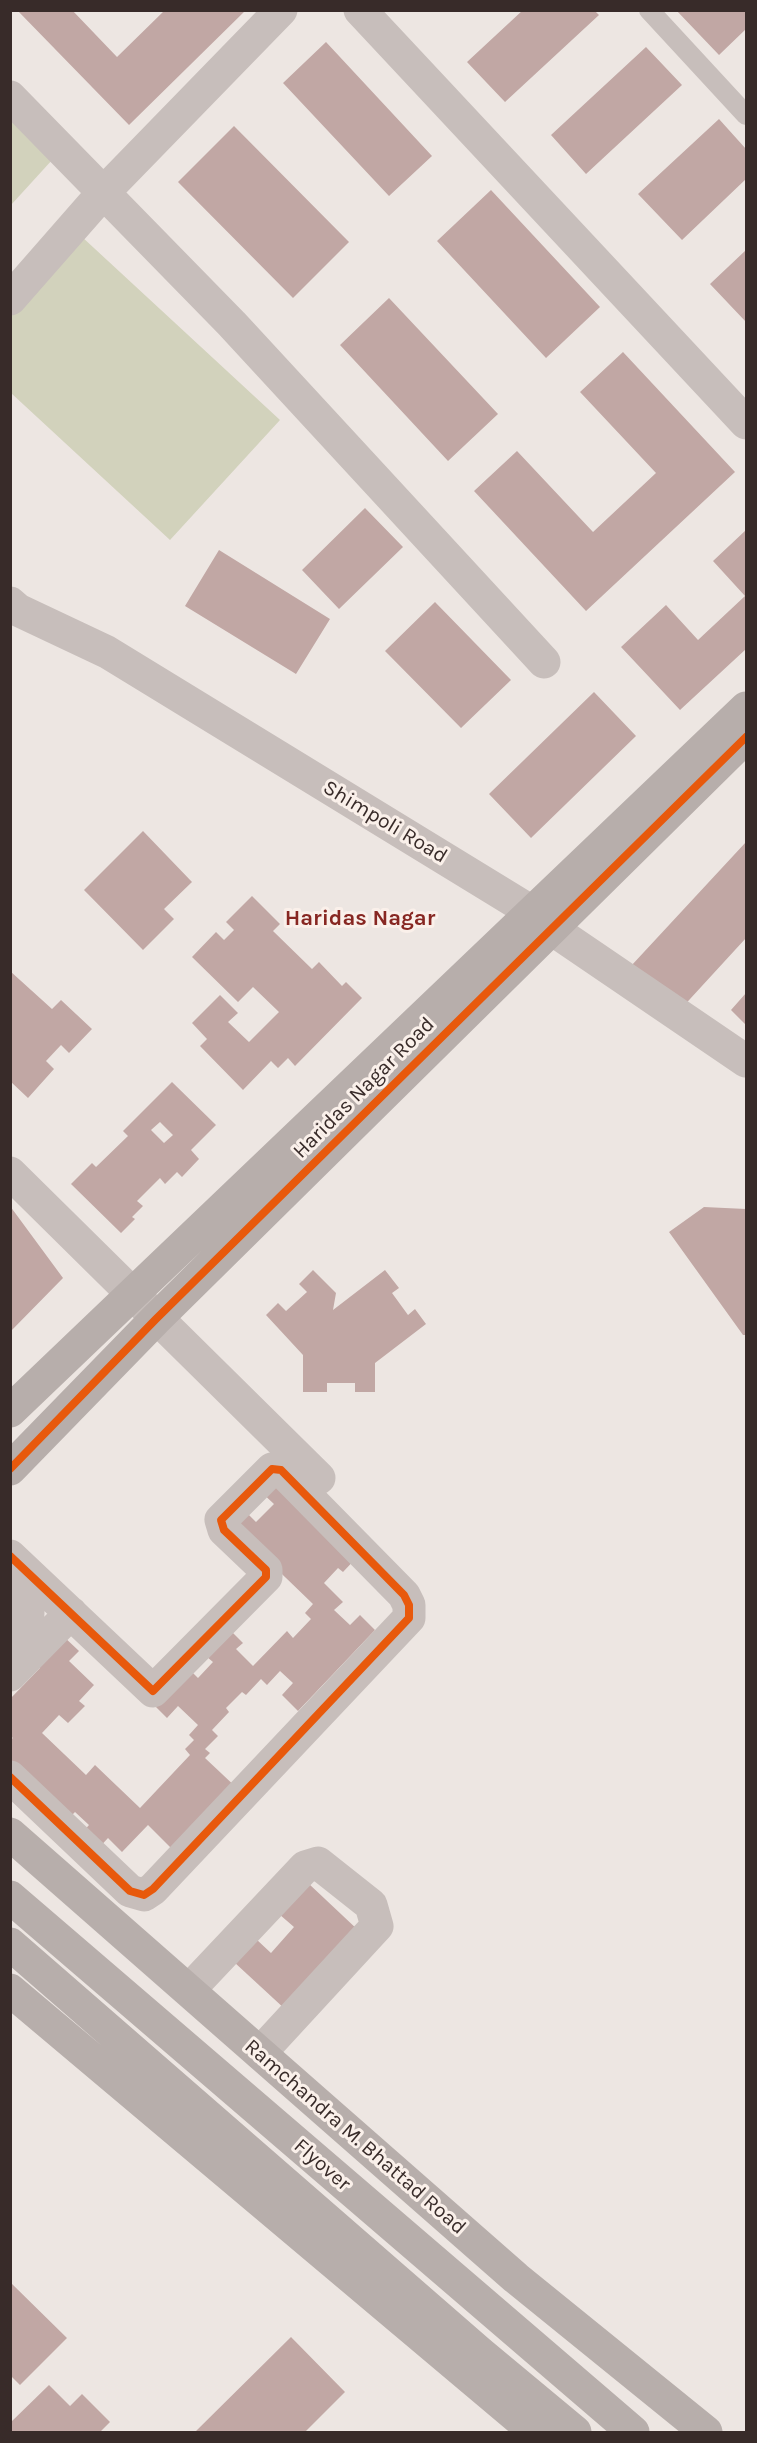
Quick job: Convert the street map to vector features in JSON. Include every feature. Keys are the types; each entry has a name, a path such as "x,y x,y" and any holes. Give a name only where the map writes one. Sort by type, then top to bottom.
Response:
{"main road":[{"name":"Haridas Nagar Road","path":"10,1469 747,708"},
{"name":"Haridas Nagar Road","path":"10,1411 133,1294 542,920 747,737"},
{"name":"Ramchandra M. Bhattad Road","path":"10,1834 516,2278 706,2433"},
{"name":"Flyover","path":"10,1897 633,2433"},
{"name":"Flyover","path":"10,1944 575,2433"},
{"path":"10,1990 535,2433"}],"street":[{"path":"10,299 103,193 281,10"},
{"path":"360,10 747,423"},
{"path":"10,98 232,324 543,662"},
{"name":"Shimpoli Road","path":"10,603 18,610 106,652 542,920 747,1061"},
{"path":"10,1173 370,1528"},
{"path":"10,1556 153,1691 266,1577 266,1570 224,1530 221,1520 273,1469 281,1470 404,1595 409,1605 409,1618 153,1889 144,1894 130,1891 10,1777"},
{"path":"10,1595 28,1613 28,1623 22,1636 10,1648"},
{"path":"10,1675 71,1613"},
{"path":"189,1990 305,1867 318,1863 371,1905 377,1926 260,2053"}],"lane":[{"path":"649,10 747,115"}],"green space":[{"path":"10,100 63,148 11,205 10,205"},
{"path":"81,236 280,420 170,540 11,393 10,313"}],"building":[{"path":"17,10 72,10 117,57 165,10 246,10 129,125"},
{"path":"523,10 594,10 599,15 505,102 467,62"},
{"path":"676,10 746,10 746,29 719,55"},
{"path":"326,42 432,156 389,196 283,83"},
{"path":"646,47 682,85 586,174 551,135"},
{"path":"719,119 746,149 746,179 682,240 638,194"},
{"path":"234,126 349,242 293,298 178,182"},
{"path":"491,190 600,307 546,358 437,241"},
{"path":"746,250 746,322 710,284"},
{"path":"389,298 498,414 448,461 340,345"},
{"path":"623,352 735,472 586,611 474,491 517,451 593,532 656,473 580,392"},
{"path":"365,508 403,547 339,609 302,570"},
{"path":"746,530 746,649 680,710 621,647 666,605 698,640 745,596 713,561"},
{"path":"219,550 330,619 296,674 185,606"},
{"path":"435,602 511,680 461,728 385,651"},
{"path":"594,692 636,736 531,838 489,794"},
{"path":"143,831 192,882 164,909 174,919 143,950 84,890"},
{"path":"746,842 746,938 679,1011 631,966"},
{"path":"252,896 280,924 273,931 312,969 319,962 342,986 346,982 362,998 295,1066 288,1058 278,1068 271,1061 243,1090 200,1046 207,1039 192,1023 220,995 238,1013 228,1022 249,1042 279,1012 253,987 238,1002 192,957 216,932 224,940 234,930 226,922"},
{"path":"10,971 52,1009 61,1000 92,1029 69,1053 61,1045 46,1061 54,1069 28,1098 10,1081"},
{"path":"746,993 746,1025 731,1010"},
{"path":"172,1082 216,1125 191,1150 199,1159 182,1177 177,1172 165,1184 160,1178 137,1201 143,1206 132,1217 135,1219 121,1233 71,1184 92,1163 96,1167 128,1136 123,1131","holes":["160,1122 173,1135 164,1143 151,1130"]},
{"path":"10,1206 63,1278 10,1332"},
{"path":"704,1207 746,1209 746,1335 743,1335 669,1232"},
{"path":"313,1270 336,1293 333,1310 385,1270 399,1288 392,1293 408,1315 415,1309 426,1324 375,1363 375,1392 355,1392 355,1383 327,1383 327,1392 303,1392 303,1355 266,1315 278,1303 286,1311 307,1292 299,1284"},
{"path":"277,1474 360,1554 343,1572 338,1568 324,1583 343,1602 334,1610 350,1625 360,1615 375,1630 298,1711 282,1695 293,1683 280,1671 267,1685 261,1679 246,1695 242,1692 226,1708 229,1712 212,1730 218,1736 205,1749 210,1753 205,1758 239,1790 177,1854 148,1825 122,1852 108,1838 96,1851 80,1835 89,1825 75,1812 66,1821 10,1768 10,1740 13,1738 10,1736 10,1699 40,1668 35,1663 62,1635 79,1651 69,1661 94,1685 79,1701 85,1706 68,1723 59,1715 42,1733 86,1775 95,1765 140,1808 190,1755 185,1749 194,1740 189,1735 198,1725 178,1706 167,1718 153,1704 192,1672 198,1678 213,1662 207,1657 227,1627 243,1643 236,1649 253,1666 287,1631 293,1638 311,1619 305,1613 313,1604 230,1524 243,1509 256,1522 274,1504 260,1491"},
{"path":"308,1883 359,1931 286,2010 234,1962 256,1939 271,1953 294,1927 279,1914"},
{"path":"10,2282 67,2338 20,2385 10,2375"},
{"path":"291,2337 345,2392 305,2432 195,2432"},
{"path":"49,2385 70,2406 82,2394 110,2422 100,2432 10,2432 10,2423"}],"cycle path":[{"path":"10,1469 156,1319 746,737"},
{"path":"10,1556 153,1691 266,1577 266,1570 224,1530 221,1520 272,1469 281,1470 404,1595 409,1605 409,1618 153,1889 144,1895 130,1891 10,1777"}],"district":[{"name":"Haridas Nagar","path":"360,919"}]}
